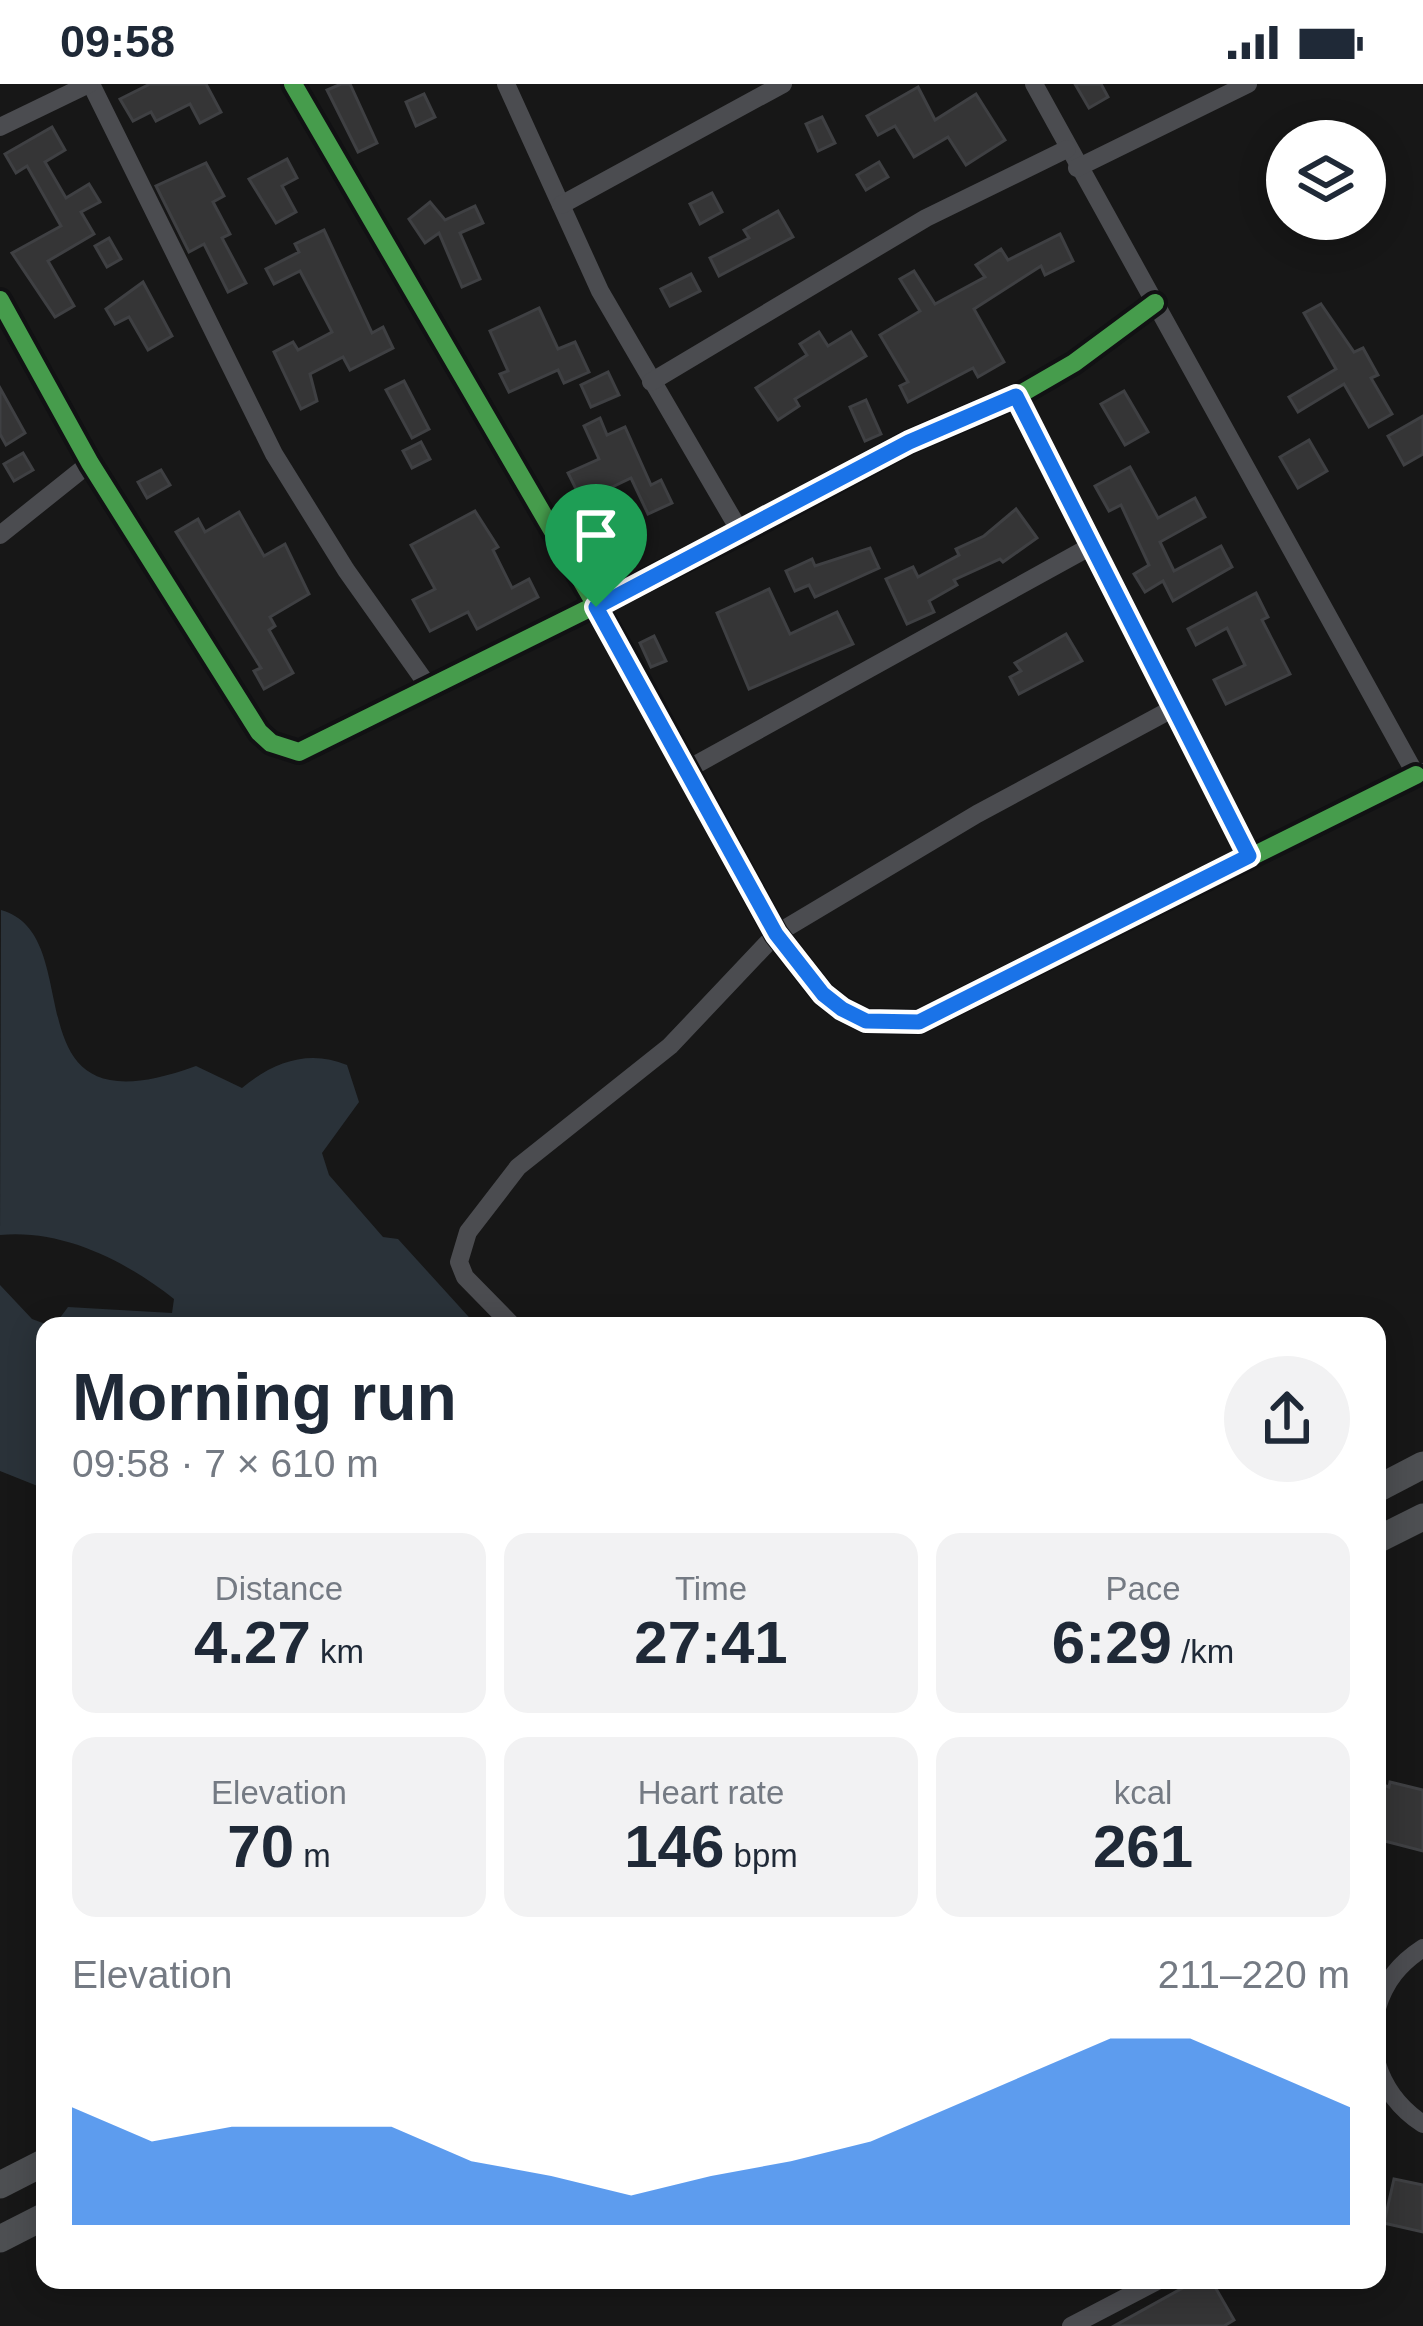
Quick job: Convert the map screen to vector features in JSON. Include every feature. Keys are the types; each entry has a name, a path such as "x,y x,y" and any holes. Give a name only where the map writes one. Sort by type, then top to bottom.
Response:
{"main road":[{"path":"1386,1484 1423,1465"},
{"path":"1386,1536 1423,1517"},
{"path":"0,2185 36,2167"},
{"path":"0,2239 36,2221"}],"street":[{"path":"0,127 90,84 274,454 346,570 431,690"},
{"path":"293,84 596,607 776,934 823,994 842,1009 866,1021 919,1022 1420,773 1077,169 1034,84"},
{"path":"506,84 651,382 741,533"},
{"path":"561,205 783,84"},
{"path":"1077,169 1248,84"},
{"path":"651,382 926,218 1067,149"},
{"path":"0,300 90,463 198,640 271,743 299,752 596,607 909,442 1016,396 1074,363 1155,303"},
{"path":"1016,396 1249,856"},
{"path":"0,535 90,463"},
{"path":"688,769 1093,545"},
{"path":"505,1317 465,1277 459,1262 468,1232 518,1167 670,1046 776,934 977,814 1172,709"},
{"path":"1386,1992 1404,1960 1423,1948"},
{"path":"1386,2095 1423,2124"},
{"path":"1071,2326 1142,2289"}],"shaded area":[{"path":"1,910 28,927 43,955 60,1025 73,1055 96,1076 135,1081 196,1066 242,1088 266,1071 305,1058 347,1065 359,1102 322,1153 329,1175 383,1237 398,1239 469,1317 61,1317 68,1307 172,1313 174,1299 93,1250 47,1237 0,1235"},
{"path":"0,1285 36,1320 36,1485 0,1471"}],"building":[{"path":"150,84 206,84 221,112 200,123 190,104 156,121 151,112 133,121 120,99"},
{"path":"350,84 377,143 358,152 327,90"},
{"path":"1075,84 1101,84 1108,97 1089,108"},
{"path":"918,87 935,120 976,94 1005,140 966,165 948,137 914,157 895,126 878,135 867,116"},
{"path":"424,94 435,117 416,126 406,102"},
{"path":"822,117 835,143 818,151 806,124"},
{"path":"52,127 65,150 45,162 66,198 89,184 100,202 81,212 94,234 48,261 74,306 55,317 12,253 61,226 27,166 16,173 5,154"},
{"path":"287,159 297,178 282,186 296,212 276,223 249,179"},
{"path":"879,162 888,177 866,190 857,175"},
{"path":"206,163 224,196 213,202 230,234 222,238 246,283 228,292 204,244 189,252 156,186"},
{"path":"712,193 722,212 700,224 690,204"},
{"path":"430,202 445,220 475,206 483,223 460,233 480,279 462,287 439,233 425,243 409,219"},
{"path":"778,211 793,237 719,276 710,258 749,238 744,230"},
{"path":"324,230 372,333 383,327 393,348 350,370 343,357 310,374 317,401 301,409 274,352 293,342 298,350 332,332 300,271 274,284 266,269 299,252 295,244"},
{"path":"1060,234 1073,261 1045,275 1041,266 974,309 1004,362 978,377 973,368 908,402 900,386 908,382 880,335 920,311 900,279 914,271 935,304 985,277 976,265 1001,249 1008,260"},
{"path":"109,238 121,259 107,267 95,246"},
{"path":"691,274 700,291 670,306 661,289"},
{"path":"143,282 172,336 148,350 129,317 115,324 106,309"},
{"path":"1321,304 1354,352 1363,348 1378,375 1371,378 1392,414 1369,427 1344,384 1298,412 1289,397 1336,369 1304,313"},
{"path":"539,308 558,349 575,342 589,372 564,383 558,370 509,392 500,374 508,371 490,331"},
{"path":"819,332 828,346 851,332 866,356 795,399 799,406 778,420 756,388 807,355 800,344"},
{"path":"608,372 619,395 591,407 581,385"},
{"path":"404,381 429,429 412,438 386,390"},
{"path":"0,388 25,433 6,445 0,434"},
{"path":"1124,391 1148,432 1125,445 1101,404"},
{"path":"866,400 881,434 865,441 850,407"},
{"path":"1423,416 1423,454 1404,465 1388,436"},
{"path":"600,418 607,435 625,427 651,485 661,480 672,503 648,514 631,478 602,492 618,526 599,535 568,473 599,459 584,426"},
{"path":"1309,440 1327,471 1298,488 1280,457"},
{"path":"421,442 430,459 412,468 403,451"},
{"path":"23,453 33,470 14,481 4,464"},
{"path":"1130,467 1158,518 1195,498 1205,517 1160,542 1174,571 1221,546 1232,567 1173,601 1163,581 1145,592 1134,574 1149,565 1121,505 1109,511 1095,486"},
{"path":"161,470 170,485 147,498 138,482"},
{"path":"1016,509 1037,538 1003,562 1000,559 954,580 957,585 929,601 934,612 907,624 886,579 913,567 918,577 959,555 956,549 984,536"},
{"path":"475,511 498,547 493,550 512,588 529,579 538,597 477,629 468,612 430,631 413,600 435,589 411,545"},
{"path":"239,512 264,556 285,544 309,594 270,617 275,626 269,630 293,673 264,689 254,671 261,668 176,532 198,519 205,532"},
{"path":"870,548 879,568 815,597 809,585 795,591 786,571 812,559 815,566"},
{"path":"769,589 790,634 837,612 853,644 749,689 717,613"},
{"path":"1256,593 1268,617 1262,620 1290,674 1226,704 1214,680 1245,665 1227,628 1196,645 1188,629"},
{"path":"1066,634 1082,661 1019,694 1010,677 1021,671 1015,663"},
{"path":"654,636 666,661 651,667 640,643"},
{"path":"1390,1782 1423,1790 1423,1851 1386,1841"},
{"path":"1394,2179 1423,2185 1423,2232 1386,2223"},
{"path":"1181,2289 1216,2289 1234,2320 1224,2326 1114,2326"}],"cycle path":[{"path":"293,84 630,664 776,934 823,994 843,1009 866,1021 919,1022 1416,775"},
{"path":"0,300 90,463 259,732 271,743 299,752 741,533 909,442 1017,396 1074,363 1155,303"}],"route":[{"path":"1016,396 1249,856 1132,919 919,1022 866,1021 823,994 776,934 596,607 909,442 1016,396"}]}
